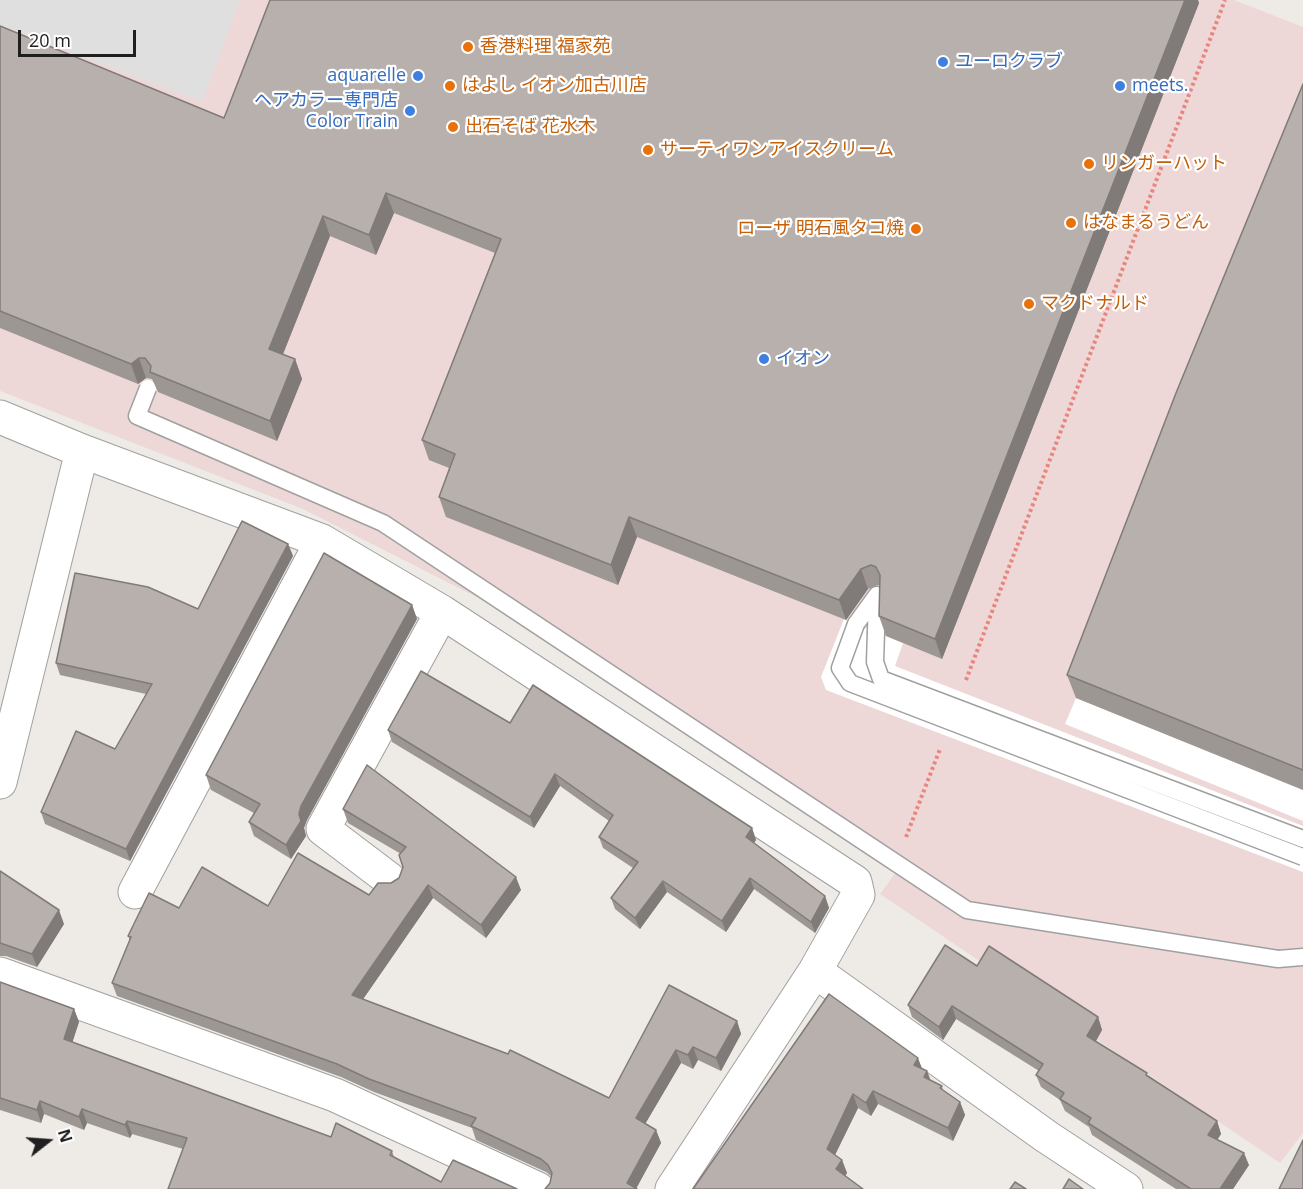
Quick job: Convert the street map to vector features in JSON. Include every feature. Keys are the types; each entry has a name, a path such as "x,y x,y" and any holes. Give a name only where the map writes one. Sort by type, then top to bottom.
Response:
{"street":[{"path":"0,417 82,451 322,541 442,612 855,882 858,895 816,971 672,1189"},
{"path":"0,782 82,451"},
{"path":"135,892 322,541"},
{"path":"389,879 322,829 442,612"},
{"path":"816,971 1047,1137 1126,1189"},
{"path":"0,974 335,1095 538,1189"}],"lane":[{"path":"148,388 137,416 383,523 967,910 1278,959 1303,957"},
{"path":"1303,839 881,679 875,662 877,595 856,624 840,668 850,683 1303,857"}],"path":[{"path":"964,687 1225,0"},
{"path":"905,842 943,742"}],"shaded area":[{"path":"0,0 1234,0 1303,27 1303,1133 1280,1163 880,894 896,872 508,613 303,509 0,391"},
{"path":"0,0 240,0 202,102 0,25"}],"pier":[{"path":"844,619 903,643 895,666 1303,826 1303,872 826,690 821,677"},
{"path":"1076,698 1303,790 1303,821 1065,724"}],"building":[{"name":"イオン","path":"270,0 1185,0 935,639 879,616 880,575 876,567 871,565 861,569 839,600 629,517 611,565 439,497 455,454 422,440 501,239 386,193 369,235 323,216 269,349 295,359 270,421 150,372 151,366 145,358 139,358 131,364 0,311 0,26 224,118"},
{"path":"1303,84 1303,770 1067,675 1176,393"},
{"path":"242,521 288,544 126,849 41,812 76,731 115,749 152,684 56,663 75,573 148,587 198,609"},
{"path":"324,553 412,605 301,806 299,814 301,821 286,845 249,822 260,804 206,775"},
{"path":"421,671 510,723 533,685 752,828 746,837 825,896 811,922 750,878 722,921 663,881 635,918 611,898 638,862 599,837 613,815 555,774 530,817 388,730"},
{"path":"367,765 516,877 481,925 428,885 352,995 508,1054 510,1050 609,1098 669,985 737,1021 716,1058 693,1047 688,1055 676,1050 636,1118 656,1130 627,1183 637,1189 545,1189 550,1183 552,1173 548,1165 541,1159 471,1126 476,1118 369,1079 337,1064 112,983 131,937 128,936 149,893 179,908 202,867 268,906 298,853 369,895 378,883 391,883 399,878 403,867 399,855 406,847 343,809"},
{"path":"0,871 59,910 32,954 0,943"},
{"path":"945,945 977,966 989,946 1098,1017 1087,1036 1147,1073 1146,1075 1217,1121 1208,1135 1244,1153 1220,1189 1191,1189 1088,1123 1091,1118 1060,1099 1064,1093 1036,1075 1043,1064 952,1006 939,1027 908,1005"},
{"path":"0,982 74,1009 64,1039 331,1137 336,1123 392,1151 390,1155 441,1182 453,1160 517,1189 168,1189 187,1138 127,1121 125,1125 82,1109 79,1117 40,1101 37,1110 0,1098"},
{"path":"829,994 918,1058 914,1065 927,1071 924,1077 942,1086 940,1088 960,1102 948,1128 873,1091 866,1103 853,1094 827,1149 842,1160 836,1169 863,1189 693,1189"},
{"path":"1303,1140 1303,1189 1279,1189"},
{"path":"1069,1179 1083,1189 1063,1189"},
{"path":"1015,1182 1026,1189 1010,1189"}],"place":[{"name":"香港料理 福家苑","path":"468,47"},
{"name":"ユーロクラブ","path":"943,62"},
{"name":"aquarelle","path":"418,76"},
{"name":"はよし イオン加古川店","path":"450,86"},
{"name":"meets.","path":"1120,86"},
{"name":"ヘアカラー専門店 Color Train","path":"410,111"},
{"name":"出石そば 花水木","path":"453,127"},
{"name":"サーティワンアイスクリーム","path":"648,150"},
{"name":"リンガーハット","path":"1089,164"},
{"name":"はなまるうどん","path":"1071,223"},
{"name":"ローザ 明石風タコ焼","path":"916,229"},
{"name":"マクドナルド","path":"1029,304"},
{"name":"イオン","path":"764,359"}]}
